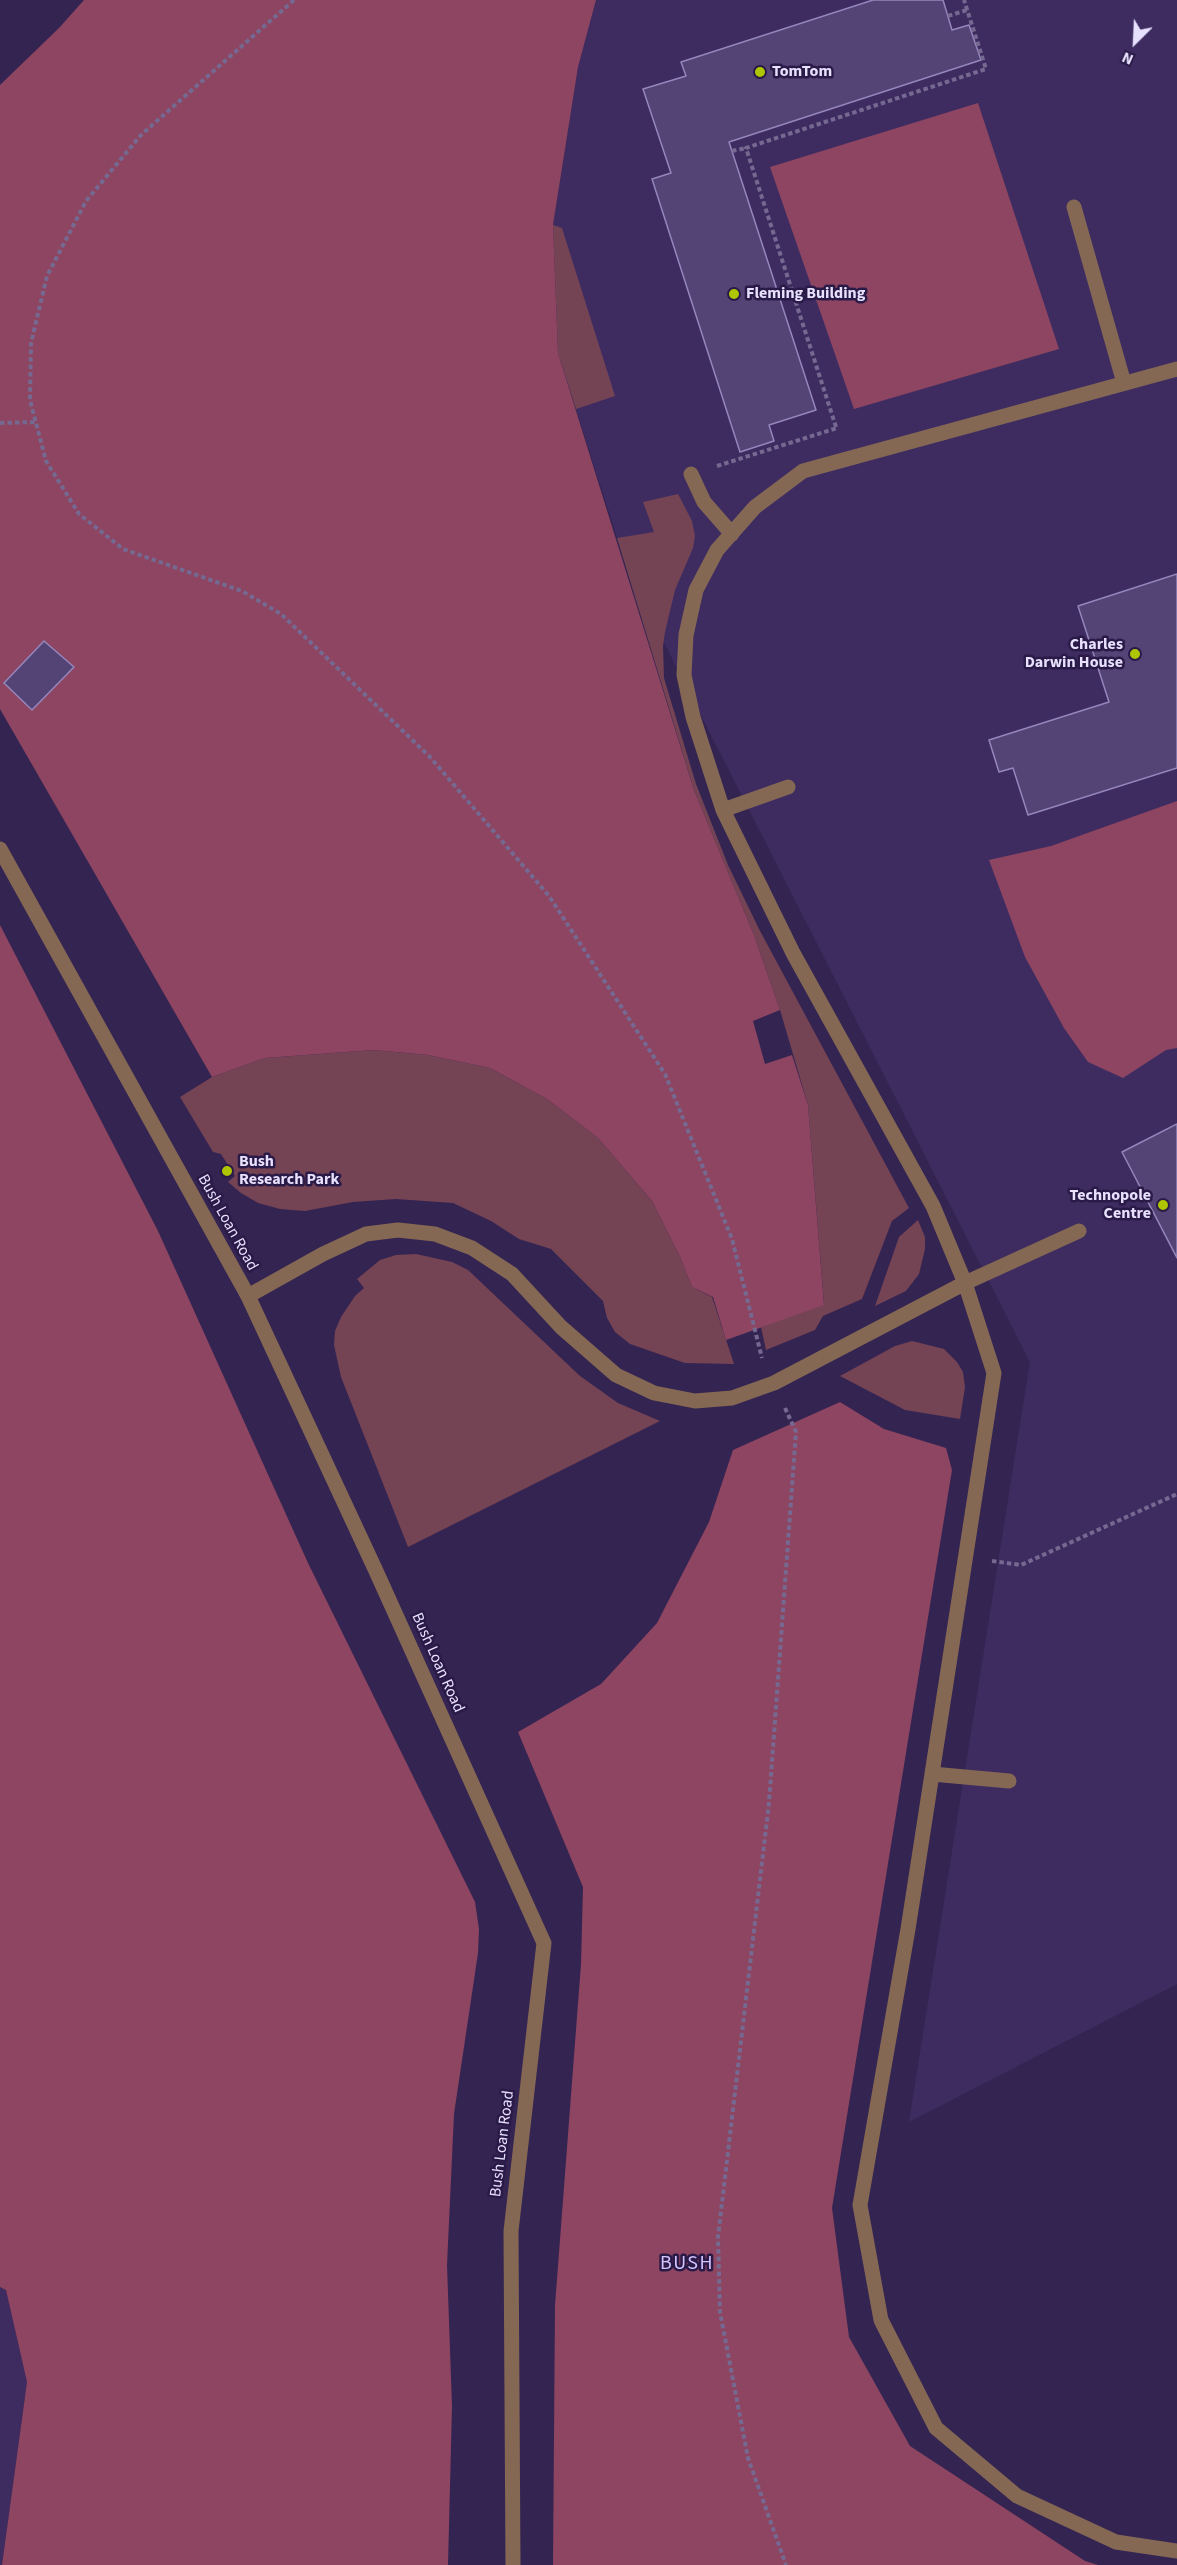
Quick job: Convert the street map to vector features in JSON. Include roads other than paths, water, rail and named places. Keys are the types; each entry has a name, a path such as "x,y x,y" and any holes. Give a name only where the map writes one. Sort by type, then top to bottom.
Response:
{"street":[{"path":"1074,207 1124,383"},
{"path":"1177,369 803,471 755,507 717,550 696,590 686,635 684,675 693,717 723,810 793,953 933,1206 965,1283 994,1373 932,1773 860,2205 881,2320 936,2428 1017,2496 1116,2542 1177,2551"},
{"path":"691,474 704,502 732,534"},
{"path":"723,810 788,787"},
{"name":"Bush Loan Road","path":"0,849 248,1296 376,1571 544,1943 511,2232 513,2565"},
{"path":"248,1296 323,1254 366,1234 398,1230 435,1234 472,1248 512,1274 561,1327 616,1375 654,1393 695,1401 713,1400 732,1398 774,1383 965,1283 1079,1231"},
{"path":"932,1773 1009,1781"}],"place":[{"name":"TomTom","path":"760,72"},
{"name":"Fleming Building","path":"734,294"},
{"name":"Charles Darwin House","path":"1135,654"},
{"name":"Bush Research Park","path":"227,1171"},
{"name":"Technopole Centre","path":"1163,1205"}],"district":[{"name":"BUSH","path":"687,2265"}]}
